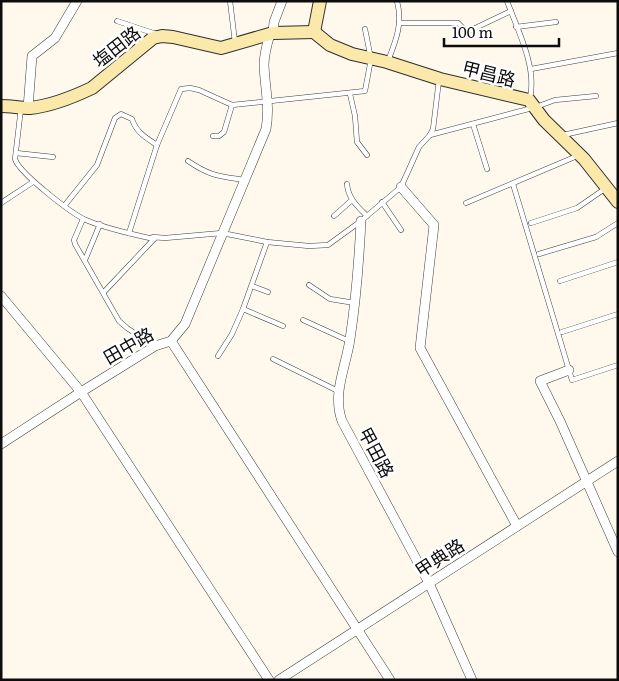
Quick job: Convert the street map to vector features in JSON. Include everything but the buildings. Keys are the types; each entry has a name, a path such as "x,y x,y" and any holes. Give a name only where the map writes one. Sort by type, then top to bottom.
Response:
{"street":[{"path":"25,108 32,56 55,38 77,1"},
{"name":"田中路","path":"1,444 155,346 171,341 185,324 266,129 268,102 264,64 274,22 282,1"},
{"path":"314,32 320,1"},
{"name":"塩田路","path":"1,106 25,108 49,104 92,88 147,42 162,36 221,48 272,33 314,32"},
{"name":"甲昌路","path":"314,32 338,49 532,104"},
{"path":"532,104 544,120 579,155 618,202"},
{"path":"401,187 434,225 420,348 517,526"},
{"name":"甲田路","path":"364,219 350,341 337,402 342,421 429,583 472,680"},
{"path":"1,296 81,392 269,680"},
{"path":"171,341 390,680"},
{"path":"569,370 540,381 618,552"},
{"name":"甲典路","path":"279,680 618,461"}],"lane":[{"path":"230,1 235,44"},
{"path":"387,62 400,23 401,13 397,1"},
{"path":"507,1 531,69 532,104"},
{"path":"400,23 458,23 469,31 511,11"},
{"path":"117,21 162,36"},
{"path":"516,27 556,22"},
{"path":"129,234 157,145 181,89 199,90 232,105 365,91 371,59 365,29"},
{"path":"531,69 618,53"},
{"path":"104,292 154,239 153,237 166,238 222,233 267,242 309,246 328,245 364,219 401,187 419,146 433,129 440,79"},
{"path":"350,94 355,116 357,142 367,155"},
{"path":"430,135 473,124 532,104 596,96"},
{"path":"213,136 220,136 224,132 232,105"},
{"path":"25,108 16,153 17,164 33,182 83,218 129,234 154,239"},
{"path":"65,206 97,165 115,118 118,115 121,114 132,119 134,126 142,136 157,145"},
{"path":"559,136 618,123"},
{"path":"473,124 487,169"},
{"path":"16,153 53,157"},
{"path":"466,204 579,155"},
{"path":"188,161 204,172 244,180"},
{"path":"1,203 33,182"},
{"path":"347,184 348,193 364,219"},
{"path":"513,184 572,380 618,365"},
{"path":"531,224 577,208 607,188"},
{"path":"334,216 352,200"},
{"path":"382,202 401,230"},
{"path":"83,218 74,240 119,321 155,346"},
{"path":"539,254 596,237 618,223"},
{"path":"85,260 100,224"},
{"path":"218,356 232,334 243,309 267,242"},
{"path":"560,281 618,262"},
{"path":"309,285 330,299 355,302"},
{"path":"252,286 268,292"},
{"path":"243,309 283,326"},
{"path":"562,332 618,314"},
{"path":"303,320 350,341"},
{"path":"273,360 338,391"}]}
